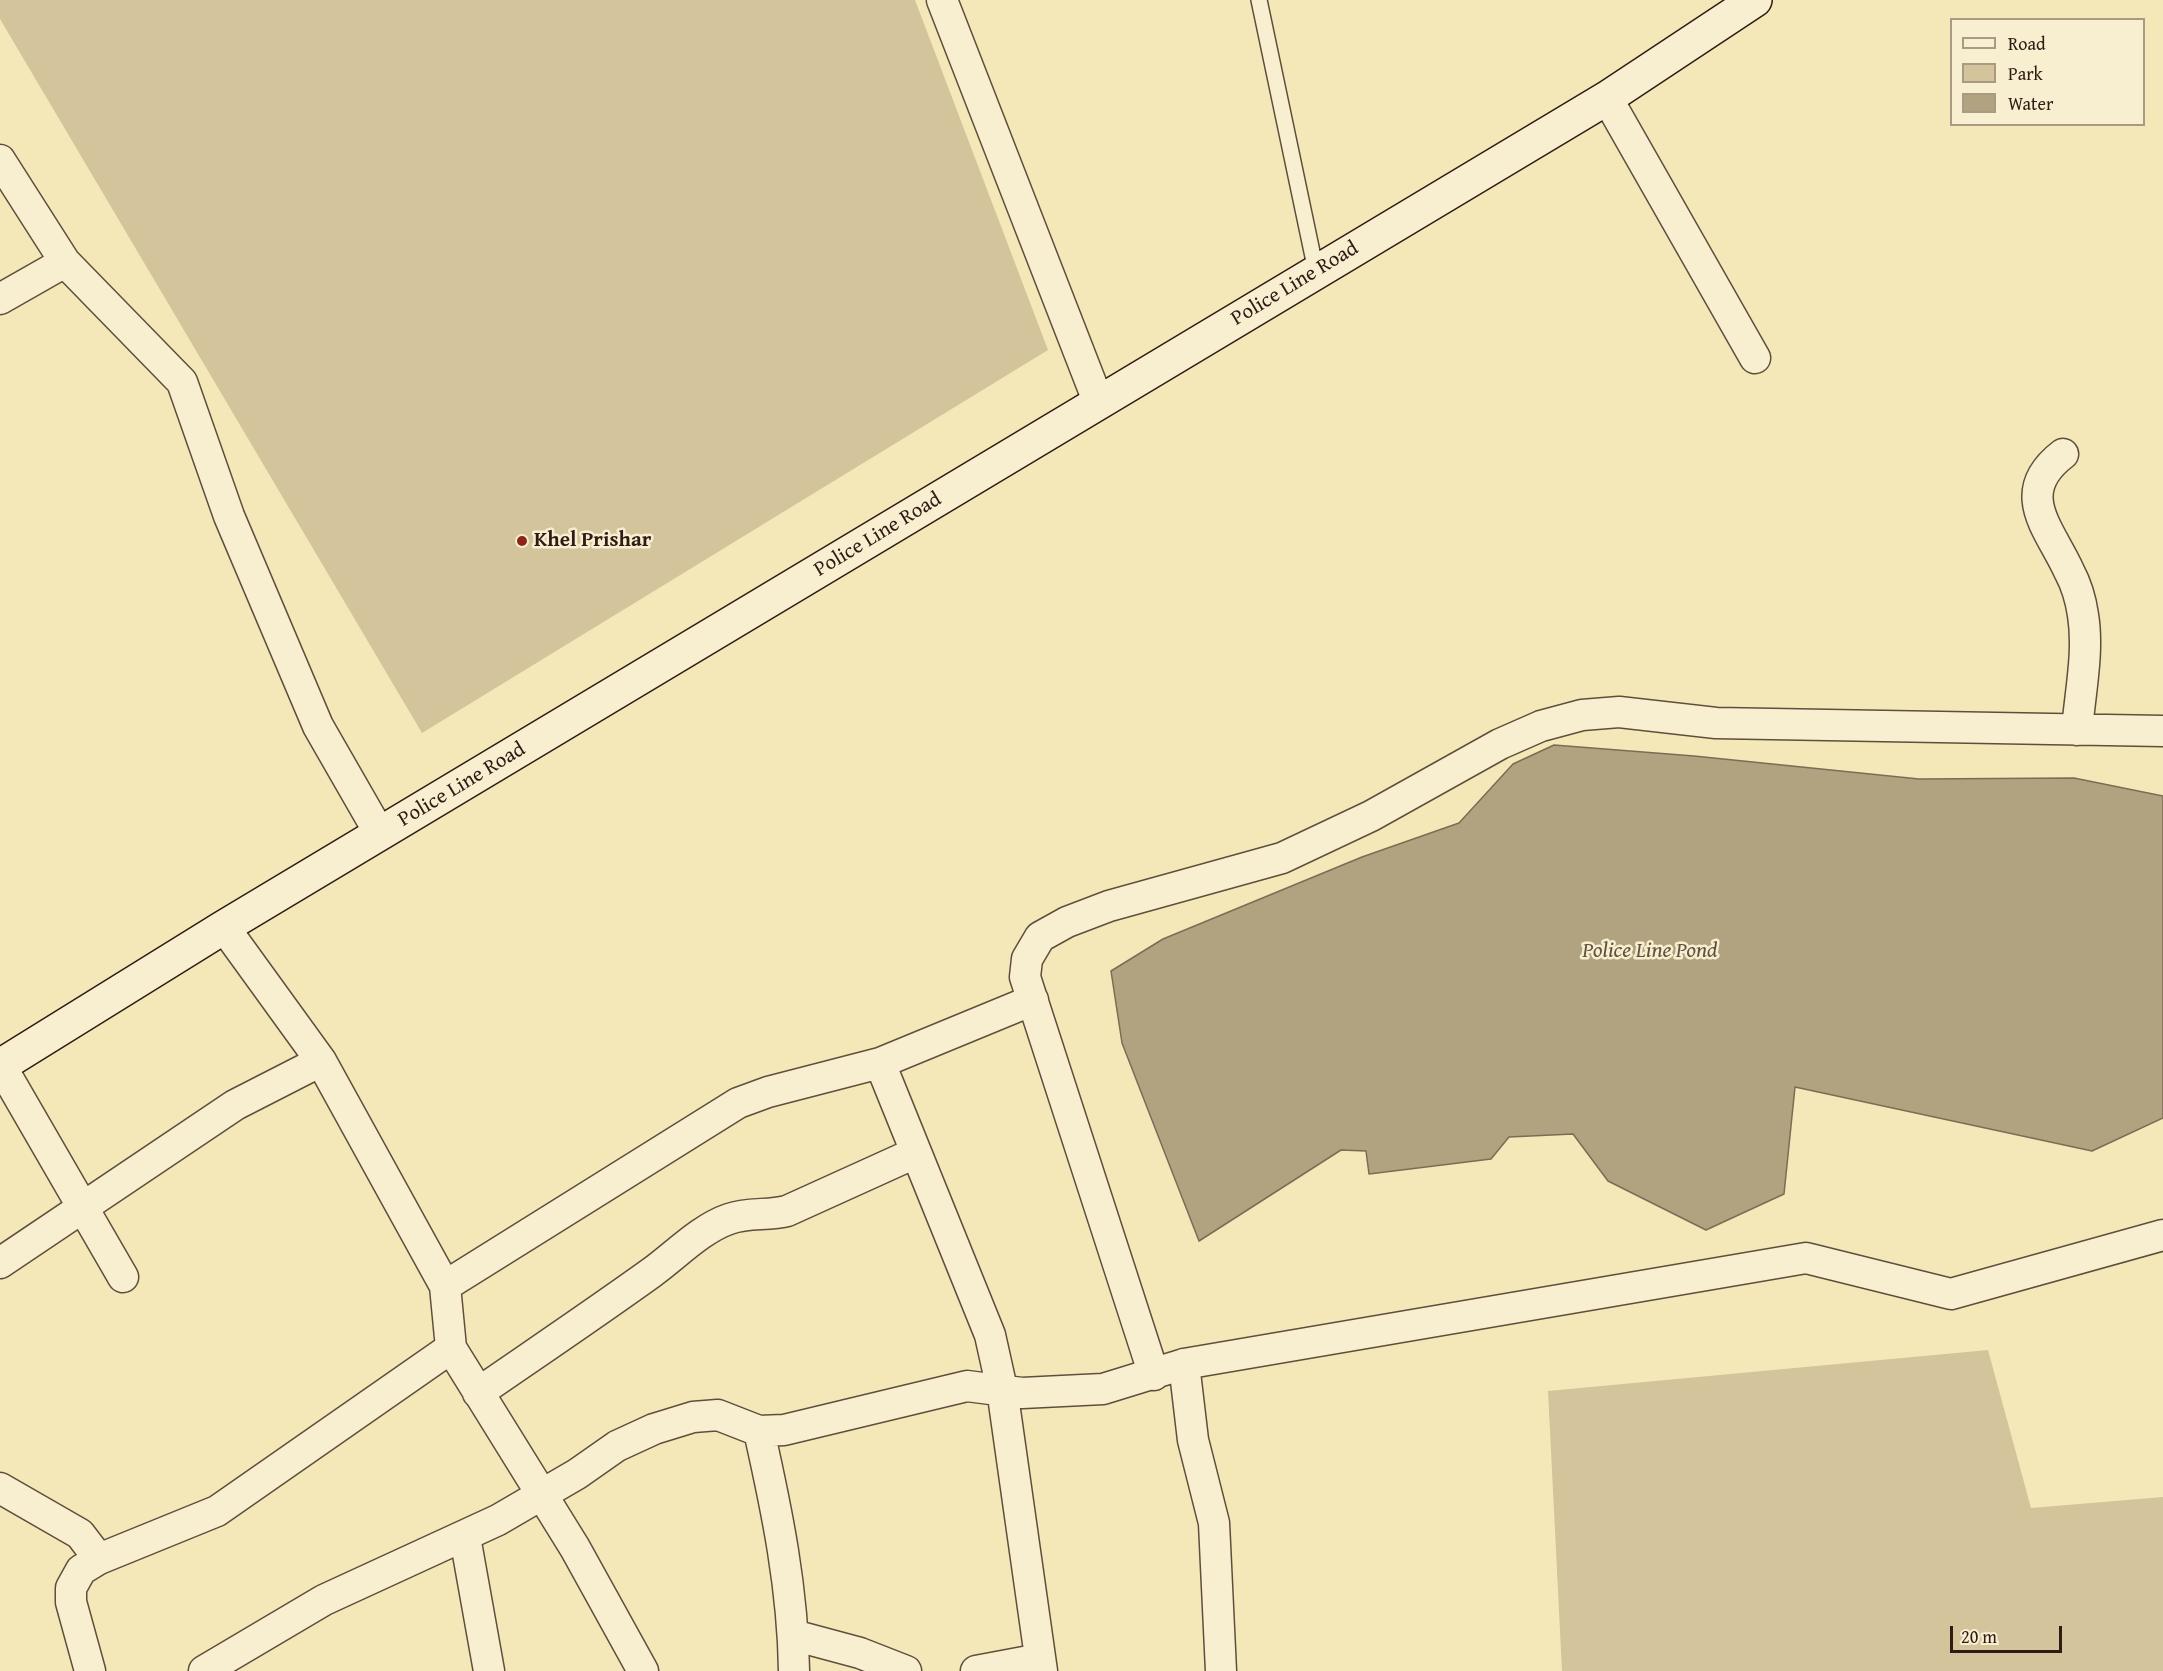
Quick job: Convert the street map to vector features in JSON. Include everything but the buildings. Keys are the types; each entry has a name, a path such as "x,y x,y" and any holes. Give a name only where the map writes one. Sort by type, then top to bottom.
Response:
{"street":[{"path":"942,0 1098,401"},
{"name":"Police Line Road","path":"0,1066 224,927 1098,401 1607,98 1755,0"},
{"path":"1607,98 1755,358"},
{"path":"0,160 65,262 182,382 228,516 313,715 380,834"},
{"path":"0,299 65,262"},
{"path":"2063,454 2048,465 2037,506 2045,530 2071,573 2083,615 2085,644 2077,730"},
{"path":"1154,1375 1025,977 1027,959 1040,937 1067,922 1109,906 1282,858 1371,816 1500,744 1541,726 1582,715 1619,712 1716,723 2163,731"},
{"path":"224,927 321,1061 445,1286 451,1348 575,1548 643,1671"},
{"path":"445,1286 738,1103 768,1092 880,1064 1033,1000"},
{"path":"0,1263 235,1105 321,1061"},
{"path":"880,1064 990,1335 1002,1389 1041,1665 976,1671"},
{"path":"0,1066 123,1277"},
{"path":"478,1393 649,1275 705,1231 727,1220 746,1215 771,1216 787,1211 915,1153"},
{"path":"204,1671 324,1600 465,1537 528,1504 540,1493 577,1474 617,1446 654,1429 693,1417 718,1415 759,1431 784,1431 967,1386 1022,1393 1103,1389 1184,1364 1806,1258 1951,1294 2163,1235"},
{"path":"90,1671 76,1626 71,1588 81,1570 99,1559 217,1511 451,1348"},
{"path":"1184,1364 1193,1440 1214,1523 1221,1671"},
{"path":"759,1431 781,1531 793,1635 794,1671"},
{"path":"0,1488 80,1534 99,1559"},
{"path":"465,1537 489,1671"},
{"path":"793,1635 860,1653 906,1671"}],"lane":[{"path":"1259,0 1316,271"}],"green space":[{"name":"Khel Prishar","path":"0,0 915,0 1048,350 422,733 0,19"},
{"path":"1988,1350 2031,1508 2163,1497 2163,1671 1562,1671 1548,1391"}],"water":[{"name":"Police Line Pond","path":"1554,745 1694,756 1919,779 2074,778 2163,796 2163,1118 2092,1151 1795,1087 1784,1194 1706,1230 1608,1181 1573,1134 1509,1137 1491,1159 1369,1174 1366,1151 1341,1150 1199,1241 1122,1043 1111,971 1163,939 1362,857 1459,823 1513,764"}],"place":[{"name":"Khel Prishar","path":"522,541"}]}
